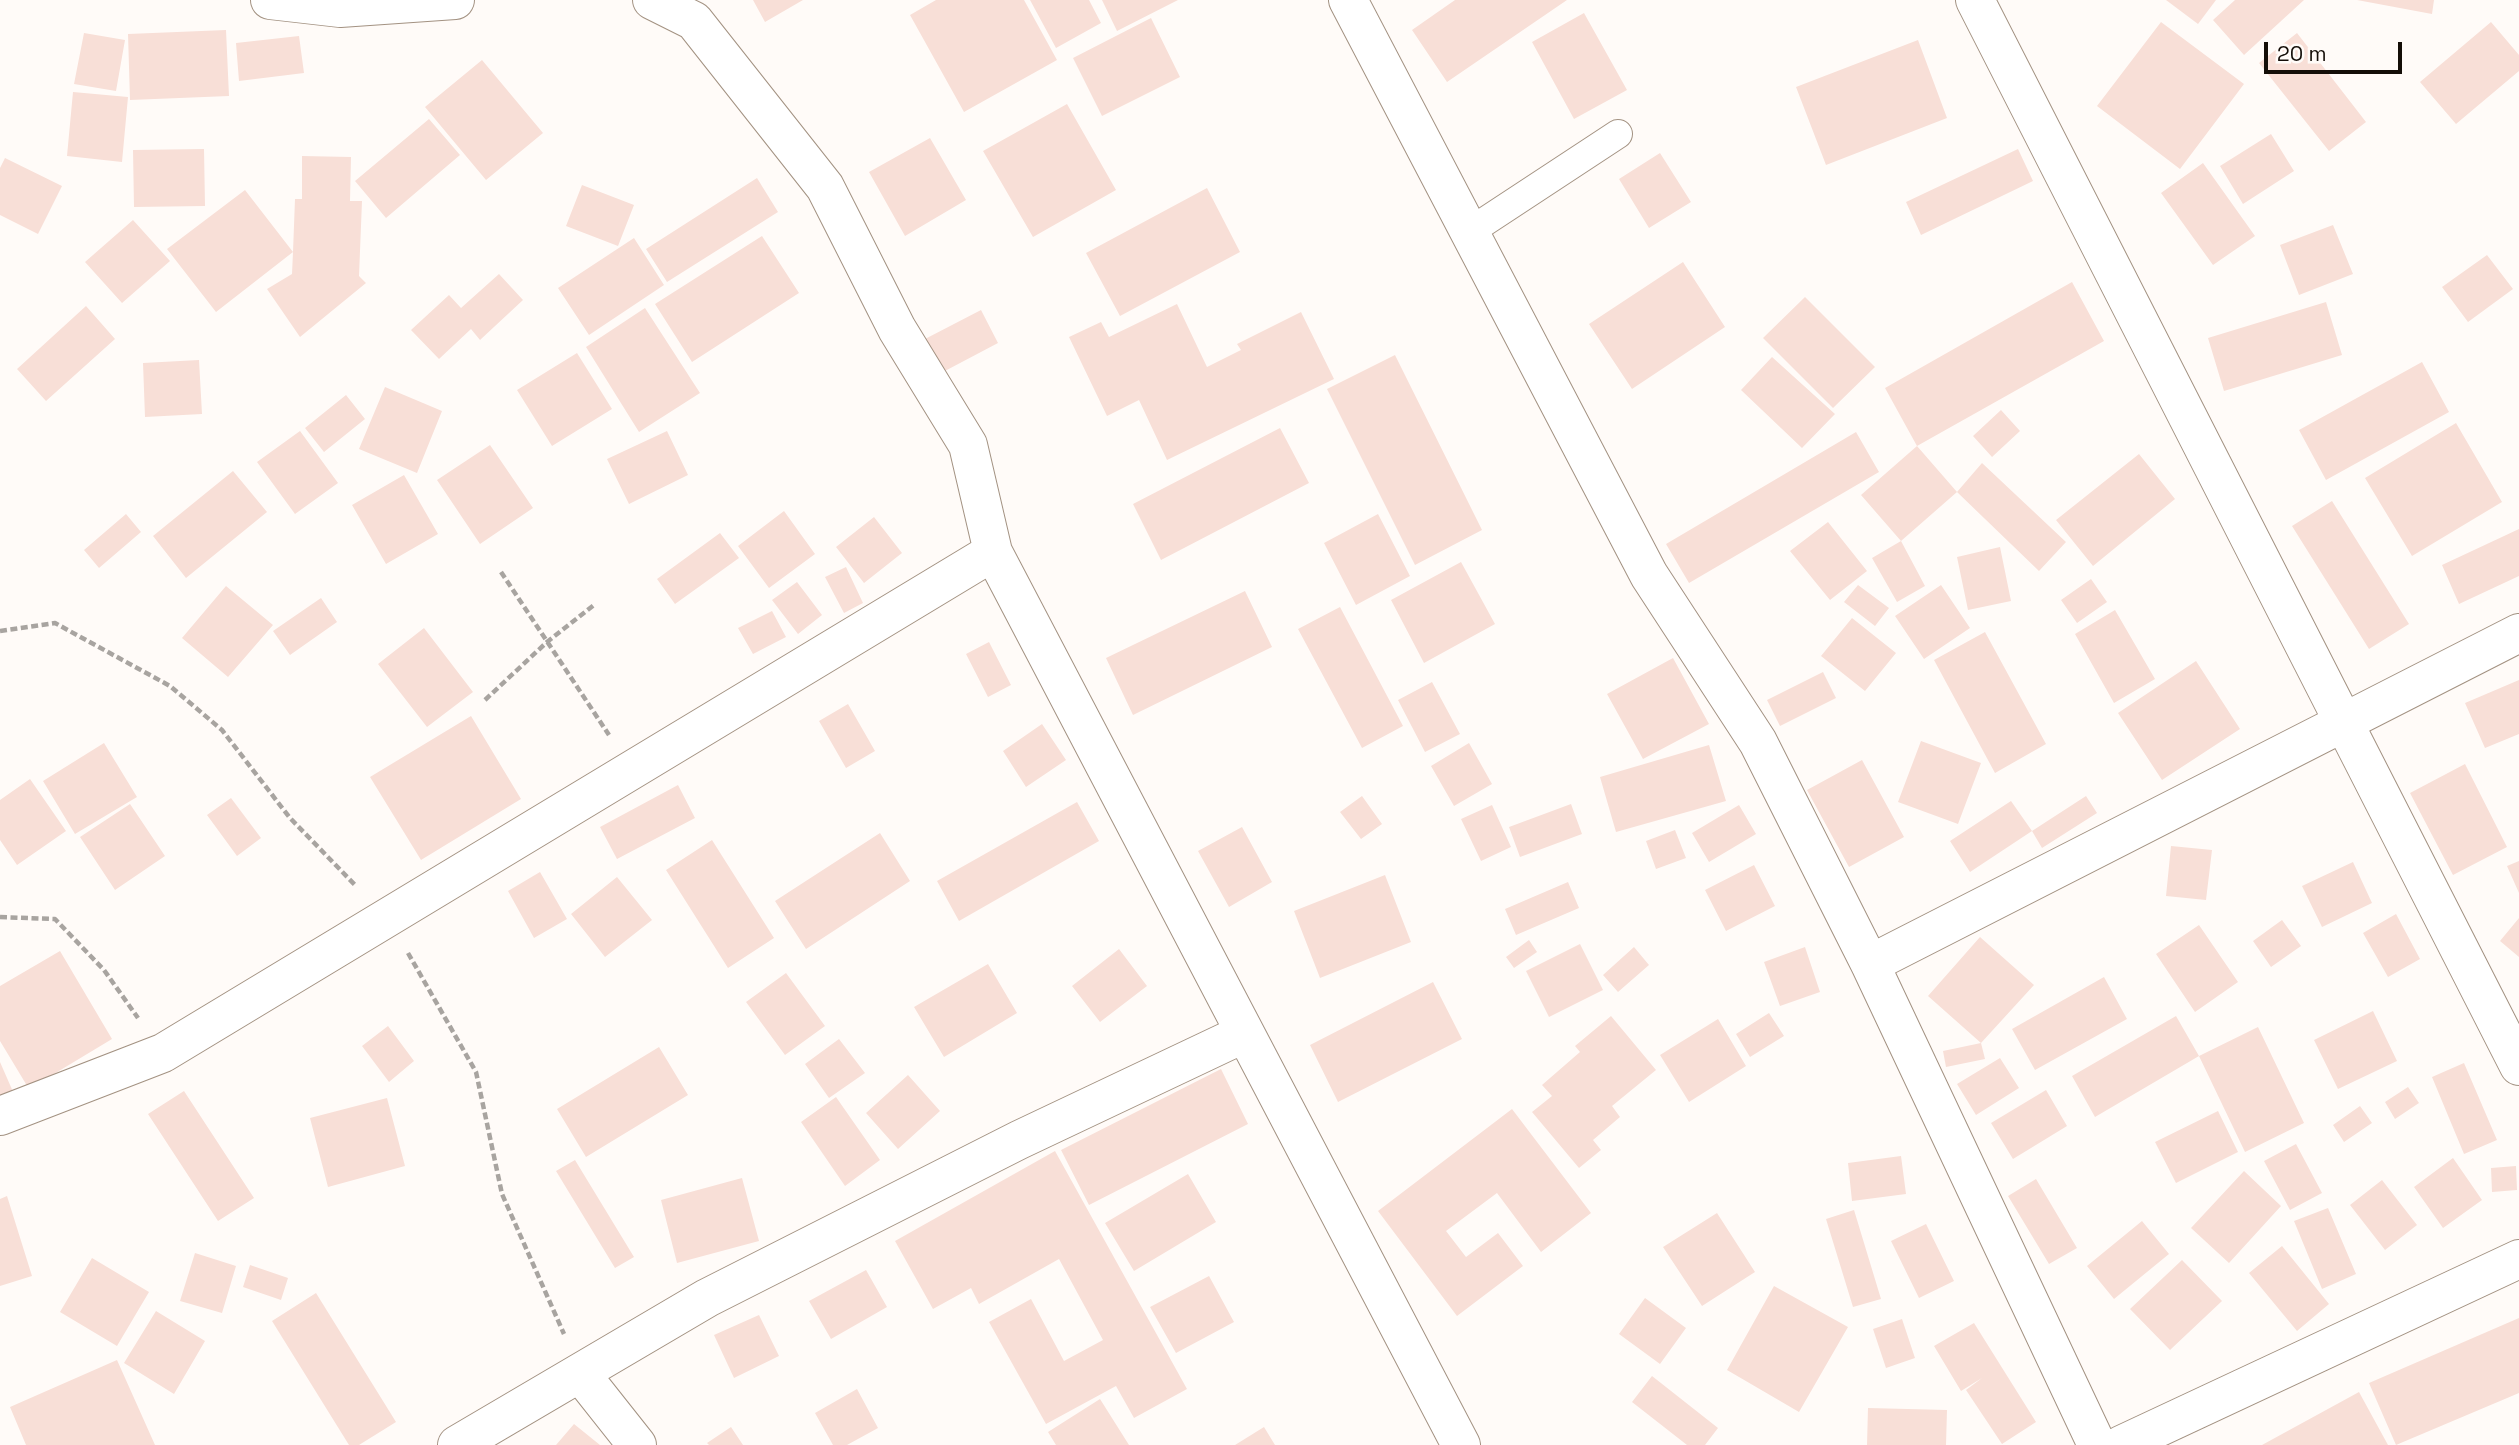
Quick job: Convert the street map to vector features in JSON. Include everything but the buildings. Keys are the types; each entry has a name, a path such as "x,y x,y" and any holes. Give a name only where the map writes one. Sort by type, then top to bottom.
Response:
{"street":[{"path":"270,0 340,8 455,0"},
{"path":"652,0 694,21 825,187 897,329 968,445 993,552 1461,1445"},
{"path":"1349,0 1649,575 1758,742 1870,964 2096,1445"},
{"path":"1975,0 2519,1066"},
{"path":"0,1116 163,1053 993,552"},
{"path":"1870,964 2519,633"},
{"path":"457,1445 707,1298 1019,1140 1245,1033"},
{"path":"2121,1445 2519,1259"},
{"path":"580,1373 637,1445"}],"lane":[{"path":"1469,232 1618,134"}],"path":[{"path":"501,572 633,770"},
{"path":"485,700 547,642 594,605"},
{"path":"0,631 55,623 170,686 222,730 290,818 388,918 475,1072 502,1194 580,1373"},
{"path":"0,917 55,919 104,970 163,1053"}]}
